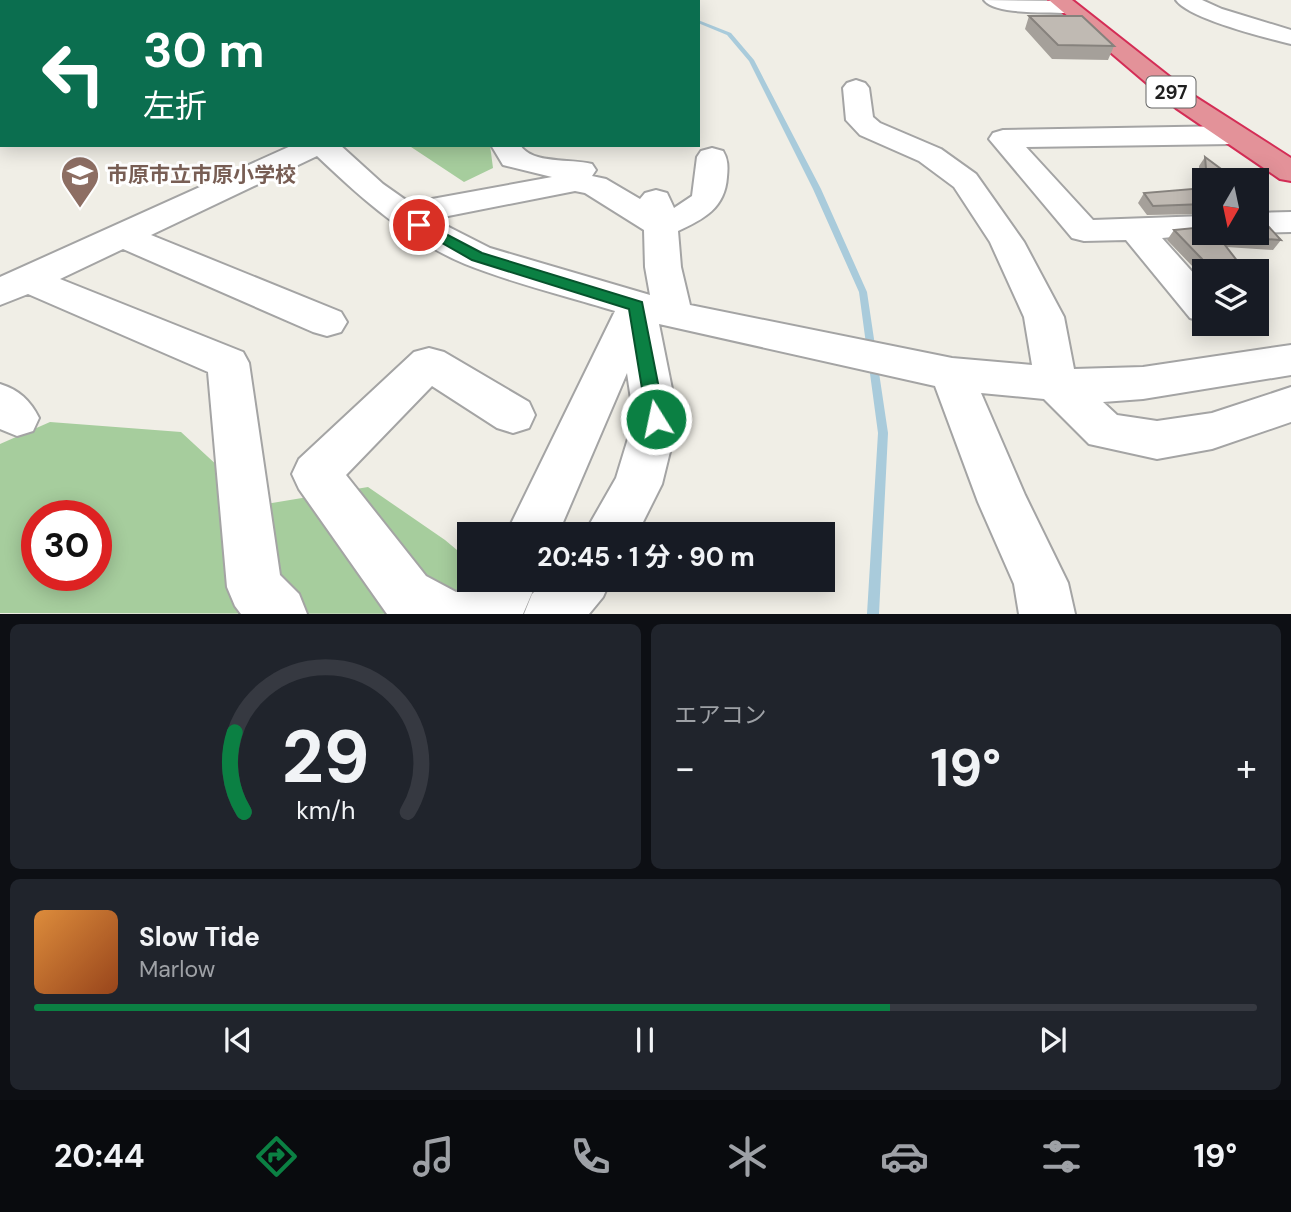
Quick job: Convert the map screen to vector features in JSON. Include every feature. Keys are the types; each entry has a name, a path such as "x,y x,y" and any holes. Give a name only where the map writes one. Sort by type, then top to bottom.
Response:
{"highway":[{"name":"297","path":"1063,3 1156,80 1232,135 1291,172"}],"street":[{"path":"994,0 1008,4 1063,3"},
{"path":"1186,0 1286,50"},
{"path":"856,88 860,120 870,129 930,155 965,181 1007,242 1044,317 1056,384 1105,431 1157,440 1212,430 1291,404"},
{"path":"1192,227 1084,231 1003,139 1232,135"},
{"path":"14,286 316,147"},
{"path":"322,147 372,191 405,214 477,256 654,310 952,374 1056,384 1091,386 1143,383 1291,360"},
{"path":"506,147 514,159 541,167 597,172 656,200 661,226 663,267 654,310 656,419 638,484 617,522"},
{"path":"661,226 697,210 712,189 712,157"},
{"path":"405,214 575,182 595,186 661,226"},
{"path":"1269,223 1291,222"},
{"path":"1135,229 1192,295"},
{"path":"124,236 327,322"},
{"path":"14,286 228,363 254,587 279,614"},
{"path":"539,522 654,310"},
{"path":"439,614 408,595 316,474 429,363 513,415"},
{"path":"952,374 1003,502 1041,583 1047,614"},
{"path":"471,614 498,606 505,592"},
{"path":"552,614 572,592"}],"green space":[{"path":"411,147 490,147 493,168 464,182"},
{"path":"50,422 181,432 260,505 368,487 457,550 457,592 496,592 503,614 0,613 0,444"}],"building":[{"path":"1029,16 1082,16 1114,46 1058,45"},
{"path":"1205,157 1220,168 1206,168"},
{"path":"1192,189 1192,204 1153,206 1144,193"},
{"path":"1269,227 1281,240 1269,239"},
{"path":"1192,228 1192,245 1225,245 1236,259 1202,259 1174,230"}],"waterway":[{"path":"700,22 729,34 751,60 817,189 863,292 883,433 873,614"}],"place":[{"name":"市原市立市原小学校","path":"80,209"}],"route":[{"path":"419,225 477,256 636,306 656,419"}]}
